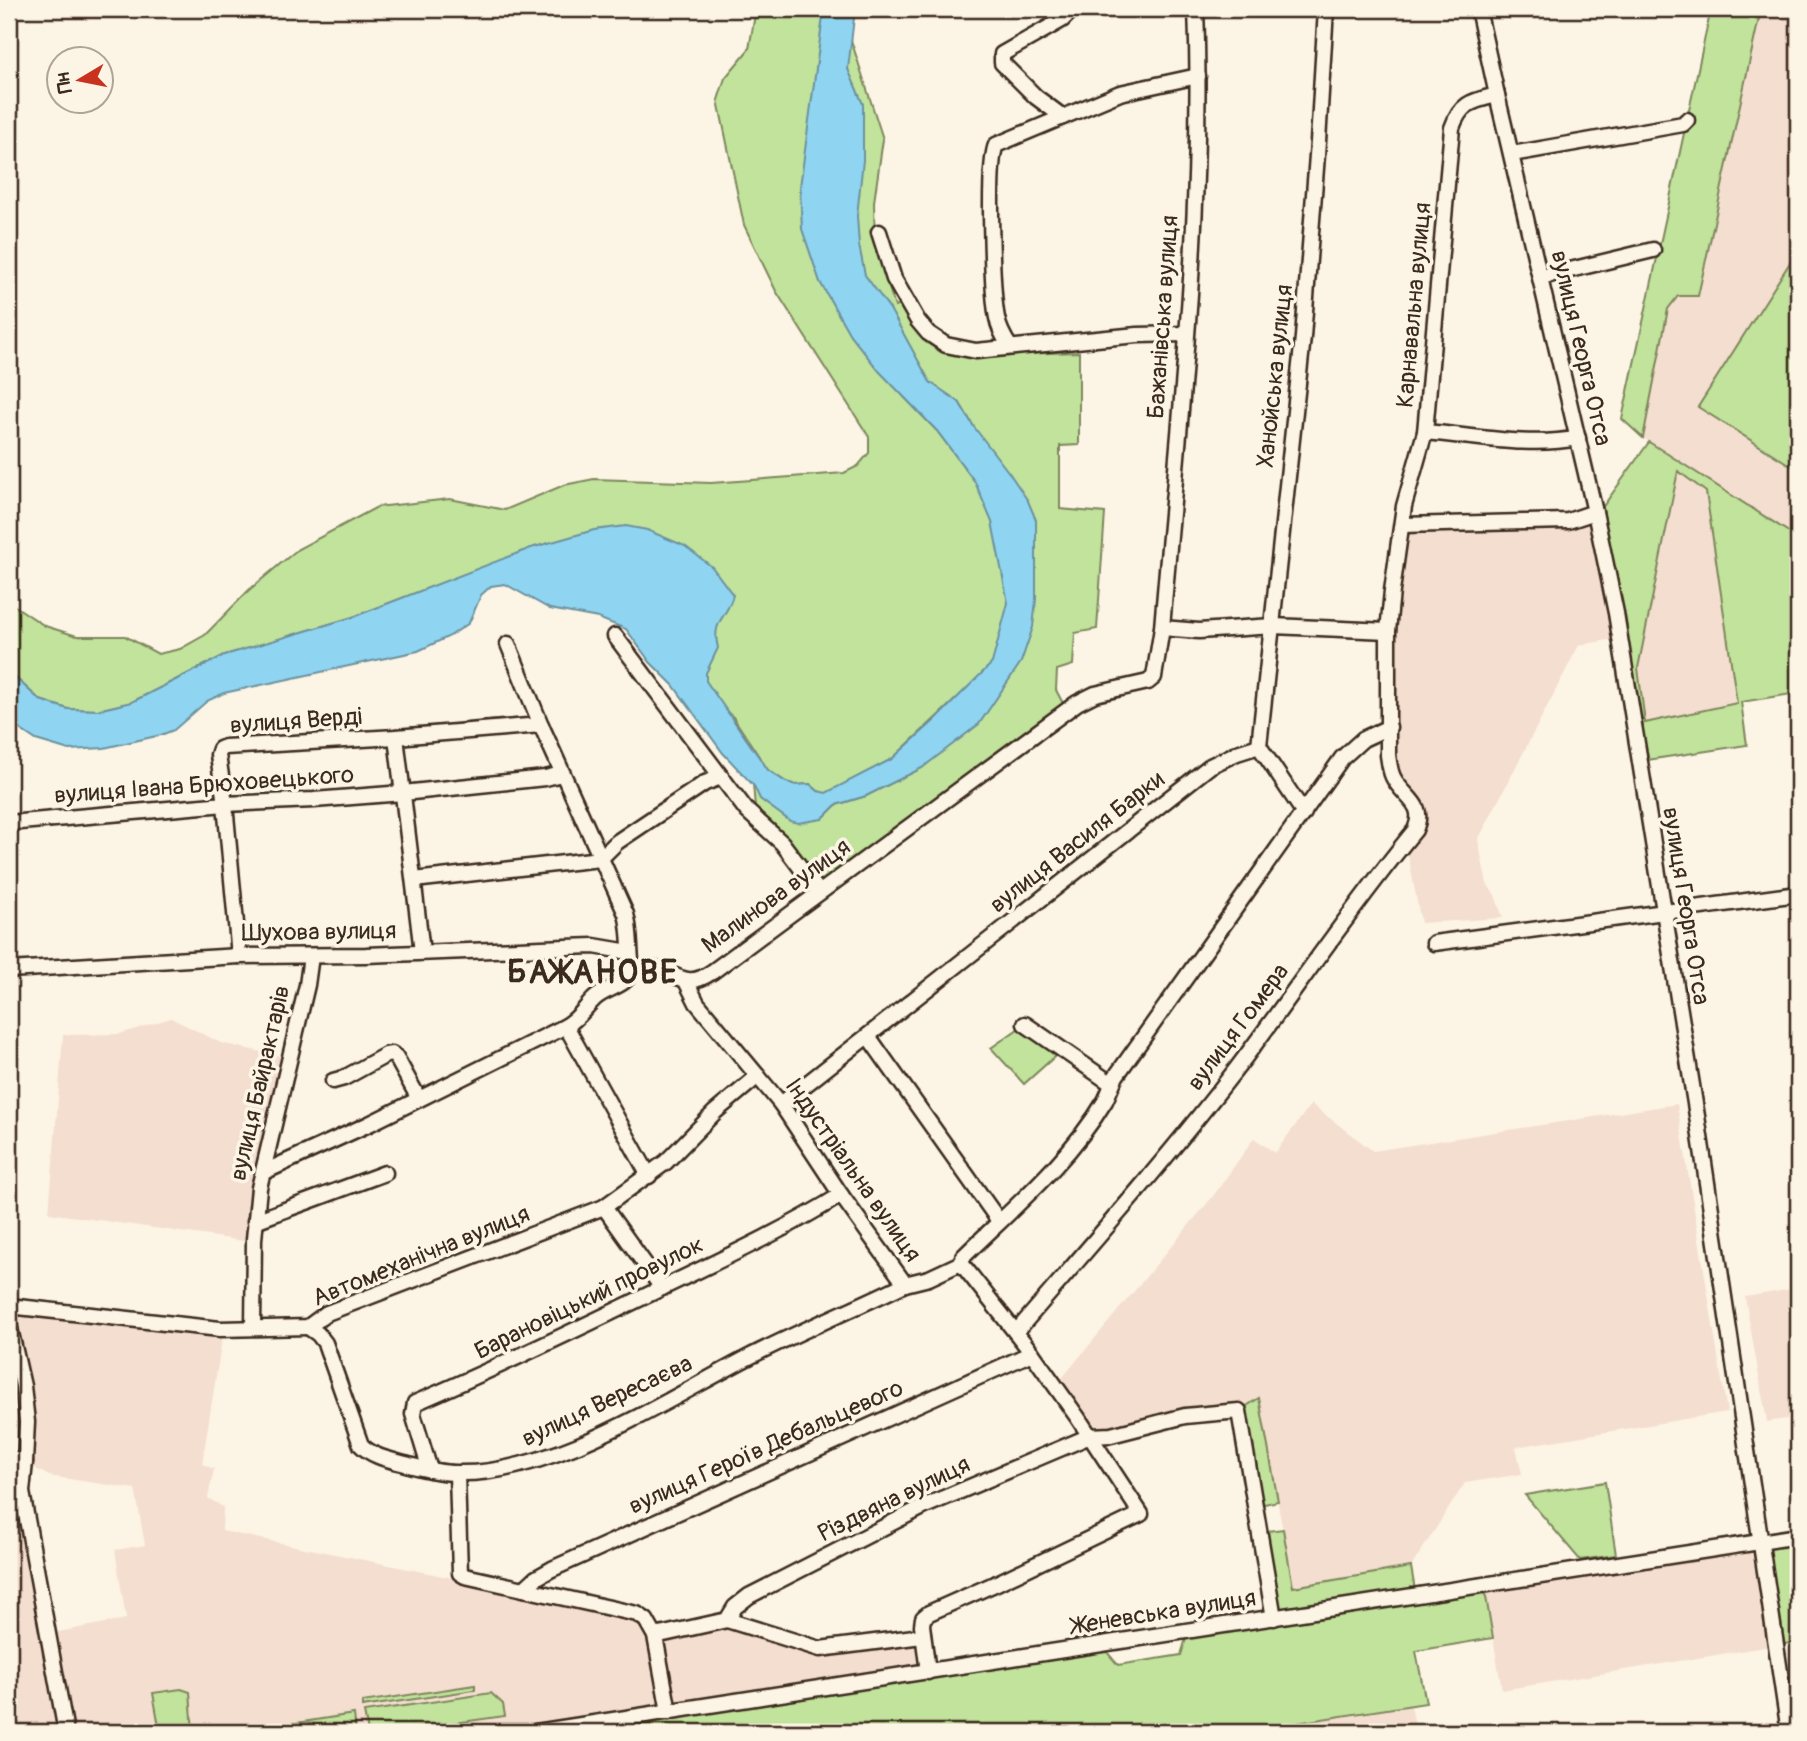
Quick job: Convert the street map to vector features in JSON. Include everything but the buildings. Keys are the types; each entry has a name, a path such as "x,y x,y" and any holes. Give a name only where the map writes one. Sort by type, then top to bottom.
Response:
{"street":[{"path":"1063,117 1036,97 1000,59 1002,54 1062,20 1073,9"},
{"name":"Бажанівська вулиця","path":"1162,628 1197,166 1196,9"},
{"name":"Ханойська вулиця","path":"1259,747 1304,323 1326,9"},
{"path":"1478,9 1497,95"},
{"path":"1010,347 997,320 993,290 994,150 999,143 1121,93 1198,76"},
{"name":"вулиця Георга Отса","path":"1497,95 1578,438 1616,613 1699,1129 1789,1732"},
{"name":"Карнавальна вулиця","path":"1388,631 1404,506 1425,432 1452,128 1456,118 1469,103 1497,95"},
{"path":"1512,154 1684,124 1687,120"},
{"path":"879,232 894,279 918,321 928,333 946,345 976,351 1137,335 1186,334"},
{"path":"1541,277 1653,250"},
{"path":"1425,432 1550,441 1578,438"},
{"path":"1402,525 1568,522 1595,512"},
{"path":"1162,628 1199,631 1273,626 1388,631"},
{"name":"Малинова вулиця","path":"632,968 655,970 685,981 700,980 1077,703 1095,694 1149,682 1156,671 1162,628"},
{"name":"вулиця Гомера","path":"1016,1332 1132,1198 1205,1108 1272,1021 1368,887 1415,830 1419,815 1417,806 1391,775 1388,755 1388,631"},
{"path":"615,636 747,811 782,844 819,892"},
{"path":"264,1172 419,1100 566,1026 578,1019 595,999 629,977 632,968 629,951 630,928 626,914 562,774 508,644"},
{"name":"вулиця Верді","path":"239,956 218,755 220,749 541,725"},
{"name":"Індустріальна вулиця","path":"685,981 697,1003 781,1104 841,1195 905,1284 929,1278 961,1263 963,1257 1041,1181 1072,1145 1104,1101 1112,1084 1351,749 1363,739 1389,727"},
{"path":"396,737 422,952"},
{"path":"1259,747 1304,813"},
{"name":"вулиця Василя Барки","path":"781,1104 1210,766 1237,753 1259,747"},
{"name":"вулиця Івана Брюховецького","path":"9,823 225,804 403,793 562,774"},
{"path":"414,880 600,859 617,842 705,783 721,777"},
{"path":"1434,943 1798,894"},
{"name":"Шухова вулиця","path":"9,970 239,956 594,946 629,951"},
{"name":"вулиця Байрактарів","path":"253,1328 255,1220 259,1188 307,985 311,956"},
{"path":"1026,1024 1112,1084"},
{"path":"566,1026 649,1176"},
{"path":"868,1036 999,1221"},
{"path":"333,1081 392,1054 419,1100"},
{"name":"Автомеханічна вулиця","path":"9,1306 220,1329 308,1326 327,1313 604,1207 666,1162 715,1112 758,1076"},
{"name":"вулиця Байрактарів","path":"255,1220 385,1173"},
{"name":"Барановіцький провулок","path":"430,1470 429,1459 413,1414 415,1403 539,1348 662,1288 802,1219 841,1195"},
{"path":"604,1207 662,1288"},
{"path":"928,1672 922,1636 923,1618 929,1613 1141,1514 1032,1353 961,1263"},
{"name":"вулиця Вересаєва","path":"308,1326 325,1343 360,1445 383,1458 457,1474 518,1466 561,1451 660,1405 753,1355 905,1284"},
{"path":"9,1324 23,1386 27,1422 22,1492 66,1732"},
{"name":"вулиця Героїв Дебальцевого","path":"524,1589 552,1569 1032,1353"},
{"name":"Різдвяна вулиця","path":"727,1620 735,1607 749,1596 901,1518 1090,1436 1111,1435 1185,1416 1239,1411 1274,1618"},
{"path":"9,1459 25,1462"},
{"path":"457,1474 460,1573 637,1614 646,1620 655,1636 669,1712"},
{"name":"Женевська вулиця","path":"536,1732 1798,1536"},
{"path":"655,1636 727,1620 820,1649 922,1636"}],"shaded area":[{"path":"1761,9 1798,9 1798,250 1698,407 1798,470 1798,538 1643,438 1668,309 1678,296 1698,295"},
{"path":"1678,470 1706,492 1737,703 1645,723 1638,668"},
{"path":"1592,522 1615,639 1579,645 1478,840 1487,884 1495,895 1503,918 1421,923 1407,849 1418,837 1427,815 1401,779 1393,757 1394,630 1403,529"},
{"path":"171,1018 221,1043 284,1057 244,1241 49,1213 63,1035 120,1034"},
{"path":"1311,1104 1373,1151 1677,1104 1727,1412 1516,1447 1522,1474 1465,1483 1411,1567 1293,1587 1259,1398 1239,1411 1090,1436 1057,1384 1214,1195 1254,1138 1275,1153"},
{"path":"1798,1288 1798,1417 1767,1422 1745,1297"},
{"path":"16,1312 222,1339 202,1464 214,1469 208,1498 223,1507 222,1531 601,1608 640,1623 655,1636 727,1620 820,1649 922,1636 928,1672 536,1732 9,1732 9,1459 16,1459 48,1634 126,1619 115,1550 145,1545 135,1489 49,1476 31,1466 36,1427"},
{"path":"1760,1542 1777,1645 1502,1690 1484,1585"},
{"path":"1411,1705 1416,1732 1238,1732"}],"green space":[{"path":"756,9 841,9 883,139 874,202 875,243 895,307 905,304 933,343 984,355 1079,352 1079,445 1060,446 1060,509 1105,513 1097,629 1075,633 1073,665 1057,670 1056,690 1067,711 820,883 755,807 753,784 822,819 836,805 866,796 922,768 946,748 960,695 892,759 826,794 810,784 796,785 786,782 768,770 733,717 722,708 685,647 496,562 353,617 225,655 132,702 98,710 68,709 40,700 9,672 9,602 45,626 77,636 125,636 158,654 180,649 205,635 249,590 298,549 377,507 450,499 505,510 564,485 594,479 711,483 844,473 858,466 869,453 869,437 776,291 744,225 718,100 725,78 749,49","holes":["905,398 959,402 974,427 970,475 937,431"]},
{"path":"1711,9 1761,9 1698,296 1678,296 1668,309 1643,438 1622,419"},
{"path":"1798,250 1798,470 1698,407"},
{"path":"1649,442 1798,538 1798,693 1741,702 1747,745 1640,761 1595,512 1604,505","holes":["1678,471 1706,492 1737,703 1645,723 1638,668"]},
{"path":"1025,1024 1063,1049 1024,1084 991,1048"},
{"path":"1259,1398 1278,1501 1255,1506 1239,1411"},
{"path":"1605,1482 1616,1555 1580,1560 1525,1495"},
{"path":"1283,1529 1293,1587 1411,1567 1416,1596 1484,1585 1493,1638 1416,1651 1426,1703 1238,1732 536,1732 1101,1645 1118,1665 1181,1655 1188,1632 1274,1618 1259,1532"},
{"path":"1798,1536 1798,1642 1777,1645 1760,1542"},
{"path":"475,1685 475,1690 362,1707 362,1702"},
{"path":"181,1689 190,1692 193,1732 160,1732 153,1693"},
{"path":"491,1693 503,1704 505,1716 390,1732 368,1732 364,1712"},
{"path":"354,1714 356,1732 263,1732 265,1728"}],"water":[{"path":"824,9 855,9 848,69 863,104 863,160 857,216 865,275 890,309 930,382 959,402 1028,501 1036,520 1036,599 1033,627 1021,662 979,724 922,768 866,796 836,805 822,819 798,823 790,821 760,799 754,786 723,753 673,685 650,662 626,629 598,618 550,609 505,584 491,586 481,595 469,623 450,636 418,651 224,693 207,701 174,730 161,735 104,748 69,750 36,740 9,722 9,672 40,700 68,709 98,710 132,702 225,655 353,617 531,548 594,530 626,526 647,530 685,546 712,567 733,595 718,625 718,648 706,673 706,681 768,770 786,782 796,785 810,784 818,791 826,793 892,759 992,663 1008,603 992,522 975,482 937,431 879,371 850,335 820,282 802,229 800,187"}],"district":[{"name":"БАЖАНОВЕ","path":"593,973"}]}
